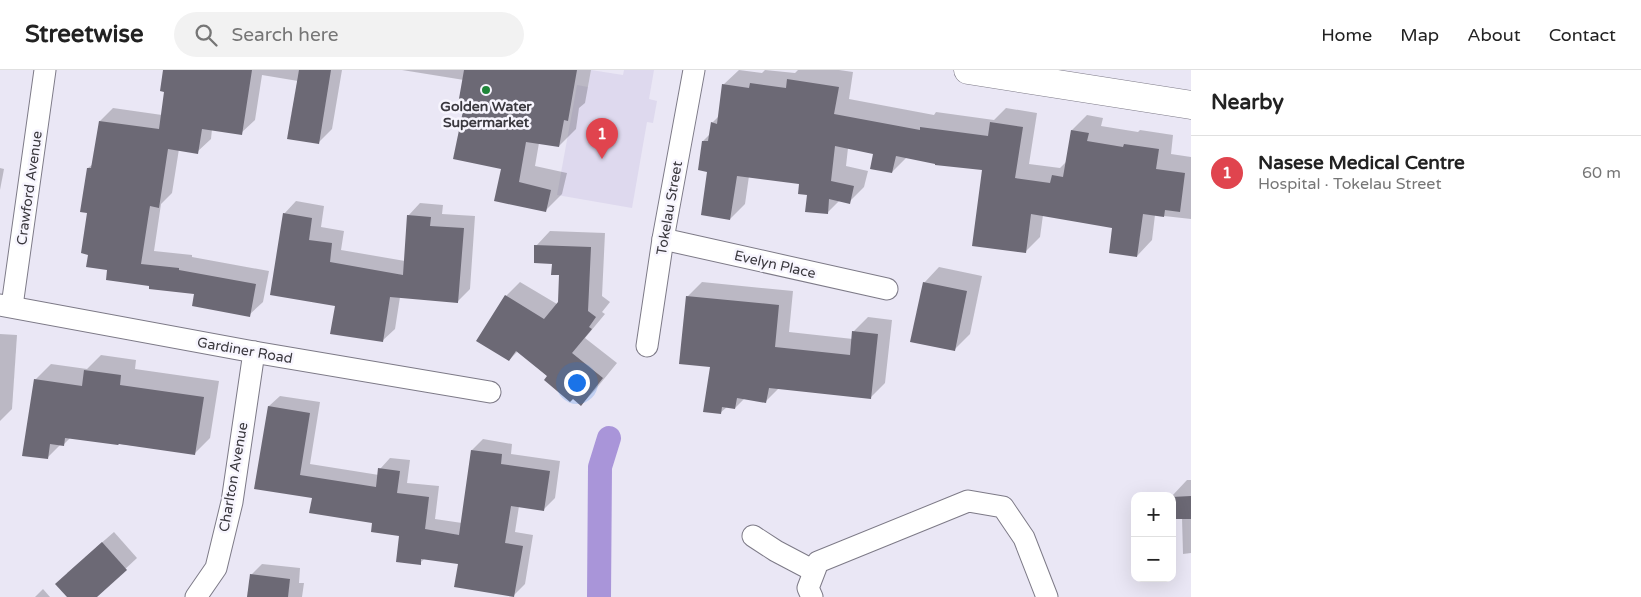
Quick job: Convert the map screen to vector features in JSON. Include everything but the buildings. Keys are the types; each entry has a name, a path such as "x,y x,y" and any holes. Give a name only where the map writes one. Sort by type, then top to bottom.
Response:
{"main road":[{"path":"968,70 1191,105"}],"street":[{"name":"Crawford Avenue","path":"6,305 45,70"},
{"name":"Tokelau Street","path":"647,346 663,239 694,70"},
{"name":"Evelyn Place","path":"663,239 887,289"},
{"name":"Gardiner Road","path":"6,305 254,352 490,392"},
{"name":"Charlton Avenue","path":"196,597 216,568 232,502 254,352"},
{"path":"812,597 808,588 818,562 968,501 1004,507 1024,538 1047,597"},
{"path":"753,536 776,551 814,571"}],"shaded area":[{"path":"591,70 623,75 624,70 654,70 649,99 657,101 653,123 647,122 632,208 557,195 577,85 588,87"}],"waterway":[{"path":"599,597 600,467 609,438"}],"place":[{"name":"Golden Water Supermarket","path":"486,90"},
{"name":"Nasese Medical Centre","path":"602,159"}]}
